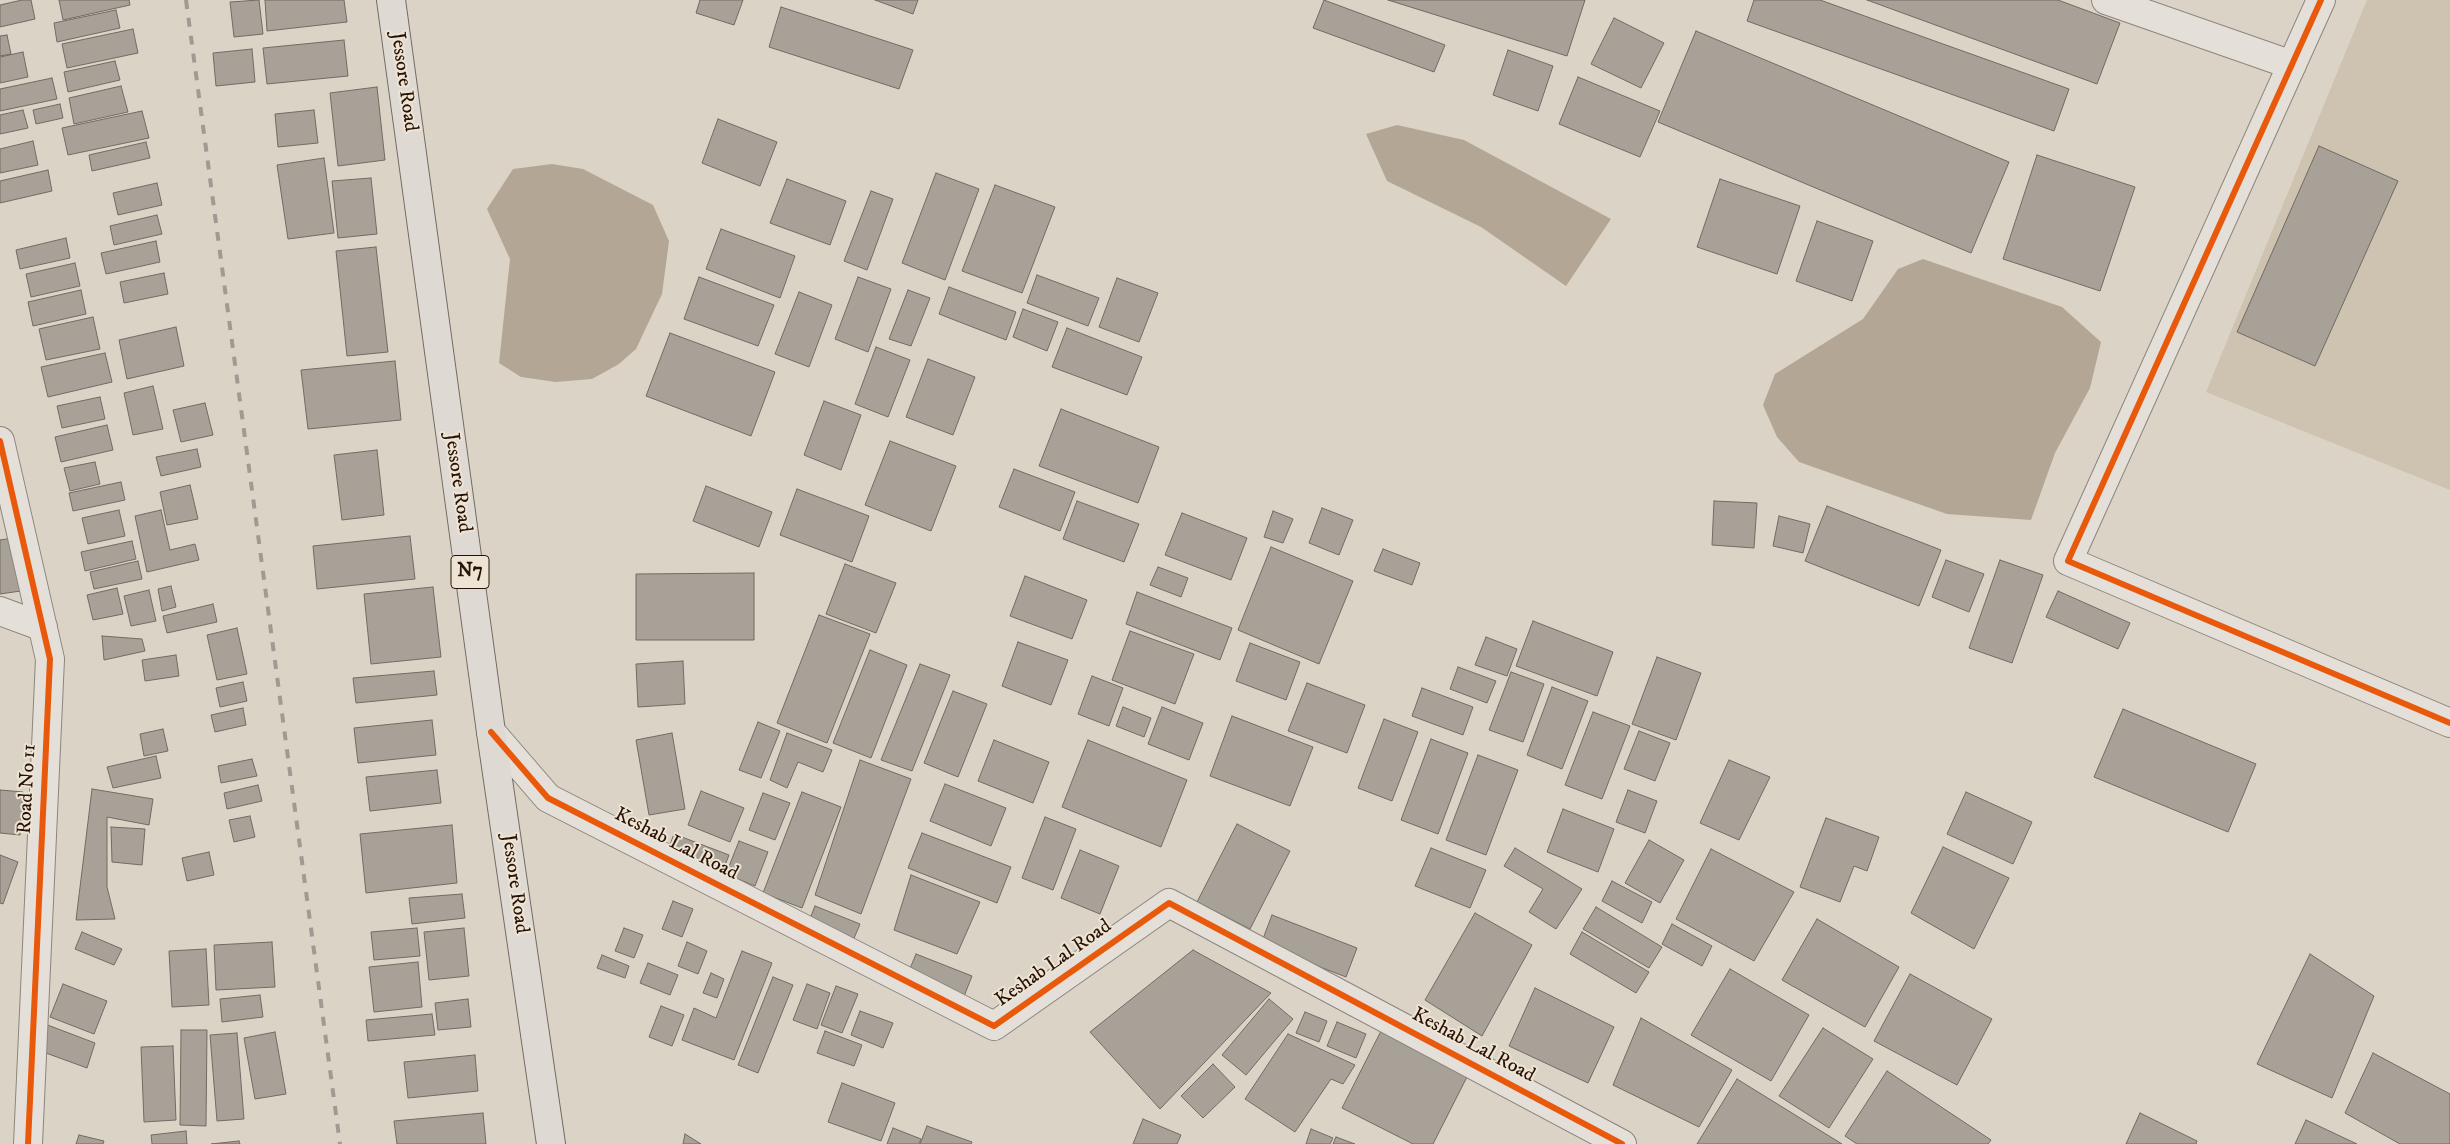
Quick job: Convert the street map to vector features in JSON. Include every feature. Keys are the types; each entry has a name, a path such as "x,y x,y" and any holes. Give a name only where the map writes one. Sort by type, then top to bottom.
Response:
{"highway":[{"name":"Jessore Road","path":"391,0 491,732 551,1144"}],"street":[{"path":"2106,0 2292,65"},
{"path":"2321,0 2068,561 2450,723"},
{"name":"Road No 11","path":"0,441 50,659 28,1144"},
{"path":"0,611 42,628"},
{"name":"Keshab Lal Road","path":"491,732 548,798 994,1026 1169,903 1622,1144"}],"shaded area":[{"path":"2367,0 2450,0 2450,490 2206,392"},
{"path":"1397,125 1464,140 1611,219 1566,286 1481,227 1387,181 1366,134"},
{"path":"552,164 583,169 653,205 669,241 662,294 636,349 619,364 592,379 556,382 521,377 499,363 510,259 487,209 513,169"},
{"path":"1923,259 2062,307 2101,342 2090,388 2055,453 2031,520 1947,514 1799,462 1777,437 1763,405 1775,374 1863,319 1898,269"}],"building":[{"path":"31,0 35,19 0,27 0,5"},
{"path":"59,0 129,0 130,5 63,20"},
{"path":"259,0 263,34 234,37 230,2"},
{"path":"265,0 344,0 347,22 267,31"},
{"path":"700,0 743,0 734,25 696,13"},
{"path":"875,0 918,0 913,14"},
{"path":"1324,0 1445,45 1434,72 1313,28"},
{"path":"1388,0 1585,0 1567,56"},
{"path":"1754,0 1820,0 2069,89 2054,131 1747,21"},
{"path":"1867,0 2058,0 2120,23 2097,84"},
{"path":"781,7 913,50 899,89 769,47"},
{"path":"116,10 120,28 57,42 54,23"},
{"path":"1614,18 1664,43 1641,88 1591,64"},
{"path":"133,29 138,53 67,68 62,44"},
{"path":"1696,31 2009,162 1971,253 1658,122"},
{"path":"7,35 11,54 0,56 0,36"},
{"path":"344,40 348,76 267,84 263,48"},
{"path":"252,49 255,82 216,86 213,53"},
{"path":"1508,50 1553,66 1538,111 1493,95"},
{"path":"23,52 28,77 0,83 0,57"},
{"path":"115,61 120,80 68,92 64,72"},
{"path":"1578,77 1660,111 1640,157 1559,124"},
{"path":"52,78 57,99 0,111 0,89"},
{"path":"121,86 128,112 74,124 69,98"},
{"path":"377,87 385,160 338,166 330,93"},
{"path":"60,104 63,118 36,124 33,110"},
{"path":"23,110 28,128 0,134 0,115"},
{"path":"314,110 318,143 278,147 275,114"},
{"path":"142,111 149,138 68,155 62,128"},
{"path":"718,119 777,142 760,186 702,163"},
{"path":"33,141 38,165 0,173 0,149"},
{"path":"146,142 150,158 92,171 89,155"},
{"path":"2319,146 2398,181 2315,366 2237,332"},
{"path":"2037,155 2135,187 2100,291 2003,259"},
{"path":"324,158 334,233 288,239 277,165"},
{"path":"48,170 52,191 0,203 0,181"},
{"path":"936,173 979,189 945,280 902,263"},
{"path":"371,178 377,234 338,238 332,181"},
{"path":"787,179 846,201 830,245 770,223"},
{"path":"1720,179 1800,206 1777,274 1697,247"},
{"path":"157,183 162,205 118,215 113,193"},
{"path":"995,185 1055,207 1022,293 962,271"},
{"path":"871,191 893,199 867,270 844,261"},
{"path":"157,215 162,234 114,245 110,226"},
{"path":"1817,221 1873,241 1852,301 1796,281"},
{"path":"721,229 795,256 780,298 706,269"},
{"path":"66,238 70,258 20,269 16,250"},
{"path":"156,241 160,262 106,274 101,253"},
{"path":"376,247 388,352 347,356 336,251"},
{"path":"75,263 80,286 31,297 26,274"},
{"path":"164,273 168,294 124,303 120,282"},
{"path":"1037,275 1099,298 1088,326 1027,303"},
{"path":"699,277 774,305 758,346 684,319"},
{"path":"858,277 891,289 868,352 835,339"},
{"path":"1117,278 1158,293 1139,342 1099,327"},
{"path":"949,287 1016,312 1006,340 939,314"},
{"path":"81,290 86,314 33,326 28,302"},
{"path":"908,290 930,298 911,346 889,339"},
{"path":"799,292 832,305 809,367 775,354"},
{"path":"1023,309 1058,322 1047,351 1013,337"},
{"path":"93,317 100,349 46,360 39,329"},
{"path":"176,327 184,366 127,379 119,340"},
{"path":"1067,328 1142,357 1127,395 1052,367"},
{"path":"670,333 775,372 751,436 646,396"},
{"path":"876,347 910,360 888,417 855,404"},
{"path":"105,353 112,382 48,397 41,367"},
{"path":"928,359 975,377 953,435 906,417"},
{"path":"395,361 401,420 308,429 301,370"},
{"path":"153,386 163,429 133,435 124,393"},
{"path":"100,397 105,419 62,428 57,406"},
{"path":"824,401 861,415 841,470 804,455"},
{"path":"205,403 213,435 181,442 173,410"},
{"path":"1061,409 1159,447 1138,503 1039,466"},
{"path":"107,425 113,450 61,462 55,437"},
{"path":"890,441 956,466 931,531 865,505"},
{"path":"197,449 201,467 161,476 156,457"},
{"path":"377,450 384,515 342,520 334,455"},
{"path":"95,462 100,484 70,491 64,468"},
{"path":"1014,469 1075,492 1060,531 999,507"},
{"path":"121,482 125,500 73,511 69,493"},
{"path":"190,485 198,519 167,525 160,492"},
{"path":"706,486 772,512 759,547 693,521"},
{"path":"797,489 869,516 852,562 780,535"},
{"path":"1077,501 1139,524 1124,562 1063,539"},
{"path":"1714,501 1757,503 1754,548 1712,545"},
{"path":"1827,506 1941,550 1919,606 1805,561"},
{"path":"1322,508 1353,520 1339,555 1309,543"},
{"path":"119,510 125,536 88,544 82,518"},
{"path":"161,510 170,550 195,544 199,560 147,572 135,516"},
{"path":"1273,511 1293,519 1283,543 1264,537"},
{"path":"1182,513 1247,538 1231,580 1165,555"},
{"path":"1779,516 1810,524 1803,553 1773,546"},
{"path":"410,536 415,579 317,589 313,546"},
{"path":"13,538 21,591 0,594 0,540"},
{"path":"132,541 136,559 85,571 81,552"},
{"path":"1271,547 1353,581 1319,664 1238,630"},
{"path":"1383,549 1420,563 1412,585 1374,571"},
{"path":"1946,560 1984,574 1969,612 1932,597"},
{"path":"2000,560 2043,575 2012,663 1969,648"},
{"path":"138,561 142,579 94,589 90,572"},
{"path":"845,564 896,583 876,633 826,614"},
{"path":"1158,567 1188,578 1181,597 1150,585"},
{"path":"754,573 754,640 636,640 636,574"},
{"path":"1025,576 1087,600 1072,639 1010,616"},
{"path":"171,586 176,607 162,611 158,589"},
{"path":"433,587 441,657 371,664 364,594"},
{"path":"117,588 123,614 93,620 87,595"},
{"path":"149,590 156,621 131,626 124,596"},
{"path":"2058,591 2130,623 2118,649 2046,617"},
{"path":"1137,592 1232,628 1220,660 1126,624"},
{"path":"213,604 217,622 167,633 163,616"},
{"path":"819,615 870,634 827,743 777,723"},
{"path":"1533,621 1613,652 1597,696 1516,666"},
{"path":"237,628 247,674 217,680 207,635"},
{"path":"1130,631 1194,654 1175,704 1112,680"},
{"path":"102,636 142,639 145,651 104,660"},
{"path":"1486,637 1517,649 1507,676 1475,665"},
{"path":"1018,642 1068,660 1051,705 1002,686"},
{"path":"1250,643 1300,662 1286,700 1236,681"},
{"path":"870,650 907,665 871,758 833,743"},
{"path":"176,655 179,676 145,681 142,660"},
{"path":"1657,657 1701,673 1676,740 1632,724"},
{"path":"683,661 685,704 638,707 636,664"},
{"path":"920,664 950,675 912,771 881,760"},
{"path":"1458,667 1496,681 1487,703 1450,689"},
{"path":"434,671 437,695 356,703 353,678"},
{"path":"1511,672 1544,684 1523,742 1489,730"},
{"path":"1092,676 1123,688 1109,726 1078,714"},
{"path":"243,682 247,701 220,707 216,688"},
{"path":"1307,683 1365,705 1347,753 1288,731"},
{"path":"1552,687 1588,701 1562,769 1527,755"},
{"path":"1422,688 1473,707 1463,735 1412,716"},
{"path":"953,691 987,704 958,777 924,763"},
{"path":"1123,707 1151,718 1144,737 1116,726"},
{"path":"1162,707 1203,723 1189,760 1148,744"},
{"path":"243,708 246,725 215,732 211,715"},
{"path":"2123,709 2256,764 2228,832 2094,777"},
{"path":"1593,712 1630,726 1602,799 1565,785"},
{"path":"1232,716 1313,747 1290,806 1210,776"},
{"path":"1384,719 1418,732 1392,801 1358,788"},
{"path":"432,720 436,755 358,763 354,728"},
{"path":"758,722 780,731 761,778 739,770"},
{"path":"163,729 168,751 144,756 140,734"},
{"path":"1639,731 1670,743 1655,781 1624,769"},
{"path":"672,733 685,809 649,815 636,740"},
{"path":"787,733 832,750 823,772 798,762 787,788 770,780"},
{"path":"1431,739 1468,753 1438,834 1401,820"},
{"path":"994,740 1049,762 1033,803 978,781"},
{"path":"1088,740 1187,780 1161,847 1062,807"},
{"path":"1478,755 1518,770 1486,855 1446,840"},
{"path":"156,756 161,778 113,788 107,767"},
{"path":"252,759 257,776 221,783 218,766"},
{"path":"860,760 911,779 861,914 815,895"},
{"path":"1729,760 1770,777 1739,840 1700,823"},
{"path":"437,770 441,803 370,811 366,777"},
{"path":"945,784 1006,808 991,846 930,821"},
{"path":"258,785 262,801 227,809 224,793"},
{"path":"92,789 153,799 149,825 107,817 107,887 115,919 76,920"},
{"path":"0,790 23,792 20,835 0,833"},
{"path":"1628,790 1657,801 1645,833 1616,822"},
{"path":"701,791 744,808 730,842 688,825"},
{"path":"802,792 841,807 802,908 763,893"},
{"path":"1966,792 2032,822 2013,864 1947,834"},
{"path":"763,793 790,803 775,840 749,830"},
{"path":"1563,809 1614,829 1598,872 1547,852"},
{"path":"250,816 255,837 234,842 229,820"},
{"path":"1045,817 1076,829 1053,890 1022,878"},
{"path":"1826,818 1879,837 1867,871 1854,866 1840,902 1800,887"},
{"path":"1237,824 1290,851 1250,929 1197,902"},
{"path":"452,825 457,883 366,893 360,834"},
{"path":"111,827 145,829 142,865 112,862"},
{"path":"922,833 1011,867 997,903 908,868"},
{"path":"674,834 729,855 721,876 666,855"},
{"path":"1649,840 1684,860 1660,903 1625,883"},
{"path":"739,841 768,852 755,886 726,874"},
{"path":"1943,847 2009,878 1974,949 1911,913"},
{"path":"1431,848 1486,870 1470,908 1415,886"},
{"path":"1515,848 1582,889 1556,929 1529,912 1543,889 1504,866"},
{"path":"1711,849 1794,892 1754,961 1676,919"},
{"path":"1080,850 1119,866 1100,914 1061,898"},
{"path":"209,852 214,875 187,881 182,858"},
{"path":"0,855 18,862 3,904 0,903"},
{"path":"911,875 980,902 957,954 894,930"},
{"path":"1612,881 1652,902 1642,923 1602,901"},
{"path":"462,894 465,918 412,924 409,898"},
{"path":"673,901 693,909 682,937 662,929"},
{"path":"815,906 860,924 850,948 805,931"},
{"path":"1596,907 1662,947 1649,968 1583,929"},
{"path":"1475,913 1532,945 1482,1036 1425,1000"},
{"path":"1272,915 1357,948 1346,977 1261,944"},
{"path":"1817,919 1899,967 1865,1027 1782,980"},
{"path":"1672,924 1712,946 1702,966 1662,944"},
{"path":"417,928 420,956 374,960 371,932"},
{"path":"464,928 469,976 429,980 424,932"},
{"path":"624,928 643,935 634,958 615,951"},
{"path":"82,932 122,949 114,965 75,949"},
{"path":"1582,932 1649,972 1636,993 1570,954"},
{"path":"272,942 275,987 216,990 214,945"},
{"path":"687,942 707,951 698,974 678,966"},
{"path":"206,949 209,1005 172,1007 169,951"},
{"path":"1193,950 1271,993 1160,1109 1090,1032"},
{"path":"742,951 772,963 734,1060 682,1040 694,1008 716,1018"},
{"path":"916,954 972,976 961,1004 904,983"},
{"path":"2310,954 2374,996 2332,1098 2257,1064"},
{"path":"602,955 629,966 625,978 597,968"},
{"path":"418,962 422,1007 374,1012 369,967"},
{"path":"648,963 678,975 670,995 640,983"},
{"path":"1730,969 1809,1015 1771,1081 1691,1035"},
{"path":"711,973 724,979 717,998 703,993"},
{"path":"1910,974 1992,1019 1957,1085 1874,1041"},
{"path":"773,977 793,985 758,1073 738,1065"},
{"path":"63,984 107,1001 94,1034 50,1017"},
{"path":"807,984 830,993 817,1029 793,1020"},
{"path":"836,986 858,994 842,1033 821,1025"},
{"path":"1535,988 1614,1027 1588,1083 1509,1046"},
{"path":"260,995 263,1017 222,1022 220,999"},
{"path":"468,999 471,1027 438,1030 435,1003"},
{"path":"1269,999 1293,1019 1246,1075 1222,1055"},
{"path":"661,1006 684,1015 672,1046 649,1037"},
{"path":"860,1011 893,1023 883,1048 851,1035"},
{"path":"1305,1012 1327,1021 1319,1042 1296,1033"},
{"path":"432,1014 435,1035 368,1041 366,1020"},
{"path":"1641,1018 1732,1070 1699,1127 1613,1085"},
{"path":"1337,1022 1366,1034 1356,1058 1327,1046"},
{"path":"45,1024 95,1043 87,1068 35,1049"},
{"path":"1823,1028 1873,1059 1829,1128 1779,1096"},
{"path":"1382,1029 1469,1073 1433,1144 1413,1144 1342,1108"},
{"path":"181,1030 207,1030 206,1126 180,1125"},
{"path":"825,1031 862,1045 854,1066 817,1053"},
{"path":"275,1032 286,1094 255,1099 244,1038"},
{"path":"237,1033 244,1119 217,1121 210,1035"},
{"path":"1288,1034 1355,1065 1343,1084 1331,1079 1295,1132 1245,1099"},
{"path":"173,1046 176,1120 144,1122 141,1047"},
{"path":"2373,1053 2450,1094 2450,1144 2400,1144 2345,1113"},
{"path":"475,1055 478,1091 408,1098 404,1062"},
{"path":"1213,1064 1235,1087 1203,1118 1181,1096"},
{"path":"1887,1071 1991,1140 1988,1144 1857,1144 1845,1136"},
{"path":"1737,1079 1842,1144 1697,1144"},
{"path":"842,1083 895,1103 881,1141 828,1122"},
{"path":"483,1113 486,1144 397,1144 394,1121"},
{"path":"2140,1113 2197,1141 2196,1144 2126,1144"},
{"path":"1143,1119 1181,1135 1177,1144 1133,1144"},
{"path":"2306,1120 2357,1144 2295,1144"},
{"path":"927,1126 972,1142 971,1144 920,1144"},
{"path":"893,1128 921,1139 919,1144 887,1144"},
{"path":"1311,1129 1333,1138 1330,1144 1306,1144"},
{"path":"186,1131 187,1144 152,1144 151,1135"},
{"path":"685,1134 701,1144 683,1144"},
{"path":"79,1135 104,1141 103,1144 76,1144"},
{"path":"1336,1137 1355,1144 1333,1144"},
{"path":"239,1141 240,1144 211,1144"}],"railway":[{"path":"186,0 340,1144"}],"cycle path":[{"path":"2321,0 2068,561 2450,723"},
{"path":"0,441 50,659 28,1144"},
{"path":"491,732 548,798 994,1026 1169,903 1622,1144"}]}
